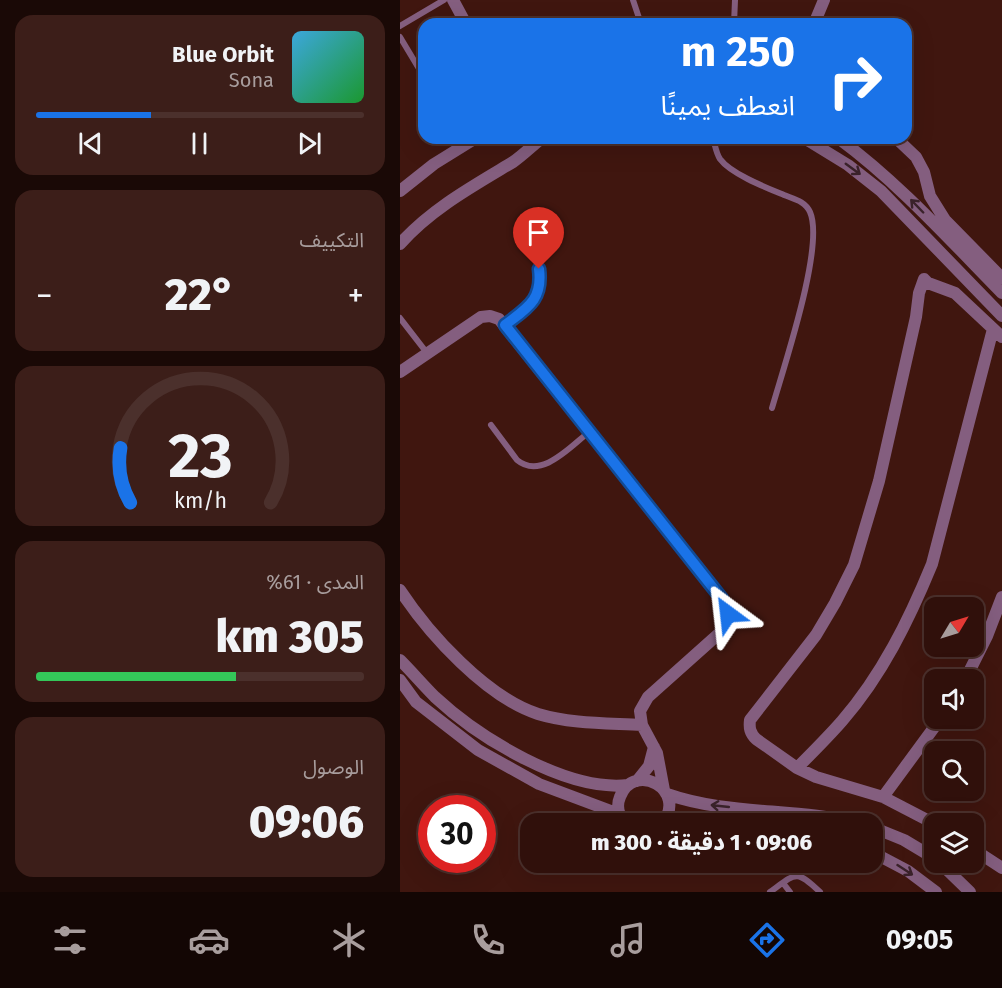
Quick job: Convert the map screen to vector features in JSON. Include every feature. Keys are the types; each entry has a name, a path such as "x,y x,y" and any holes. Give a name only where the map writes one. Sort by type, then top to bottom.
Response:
{"street":[{"path":"453,0 463,18"},
{"path":"816,18 824,0"},
{"path":"400,191 434,164 466,144"},
{"path":"400,244 417,225 493,172 514,161 535,144"},
{"path":"814,144 848,165 881,191 1002,316"},
{"path":"846,144 902,191 1002,293"},
{"path":"902,144 920,164 930,196 937,209 1002,278"},
{"path":"955,293 980,271"},
{"path":"797,768 843,720 864,693 901,633 918,597 932,564 997,333 955,293 928,283 924,279 919,293 916,317 879,481 854,565 816,635 750,720 749,727 756,740 797,768 835,784 883,797 924,818"},
{"path":"400,372 481,317 494,317 505,325 722,599 727,608 727,619 723,630 643,703 640,711 642,725 657,753 669,809 667,813"},
{"path":"400,590 432,632 478,678 512,703 555,718 642,725"},
{"path":"970,669 987,636 1002,597"},
{"path":"400,660 435,697 460,718 514,753 542,767 589,784 613,787 651,781 665,792 709,805 798,813"},
{"path":"400,681 416,702 478,750 539,784 608,813"},
{"path":"883,797 933,729"},
{"path":"621,813 618,801 620,795 652,760 653,743"},
{"path":"883,831 924,852"},
{"path":"984,856 1002,868"},
{"path":"883,858 936,892"},
{"path":"950,873 970,892"}],"lane":[{"path":"400,26 444,0"},
{"path":"633,0 639,18"},
{"path":"734,18 735,0"},
{"path":"400,37 418,67"},
{"path":"714,144 716,152 726,166 764,186 799,200 807,208 812,218 808,276 772,408"},
{"path":"505,325 535,299 541,283 539,269"},
{"path":"401,323 427,353"},
{"path":"491,425 517,460 534,467 549,462 589,432"},
{"path":"770,892 793,876 801,876 820,892"},
{"path":"782,883 790,892"}],"route":[{"path":"539,269 541,283 535,299 505,325 722,599 728,614"}]}
